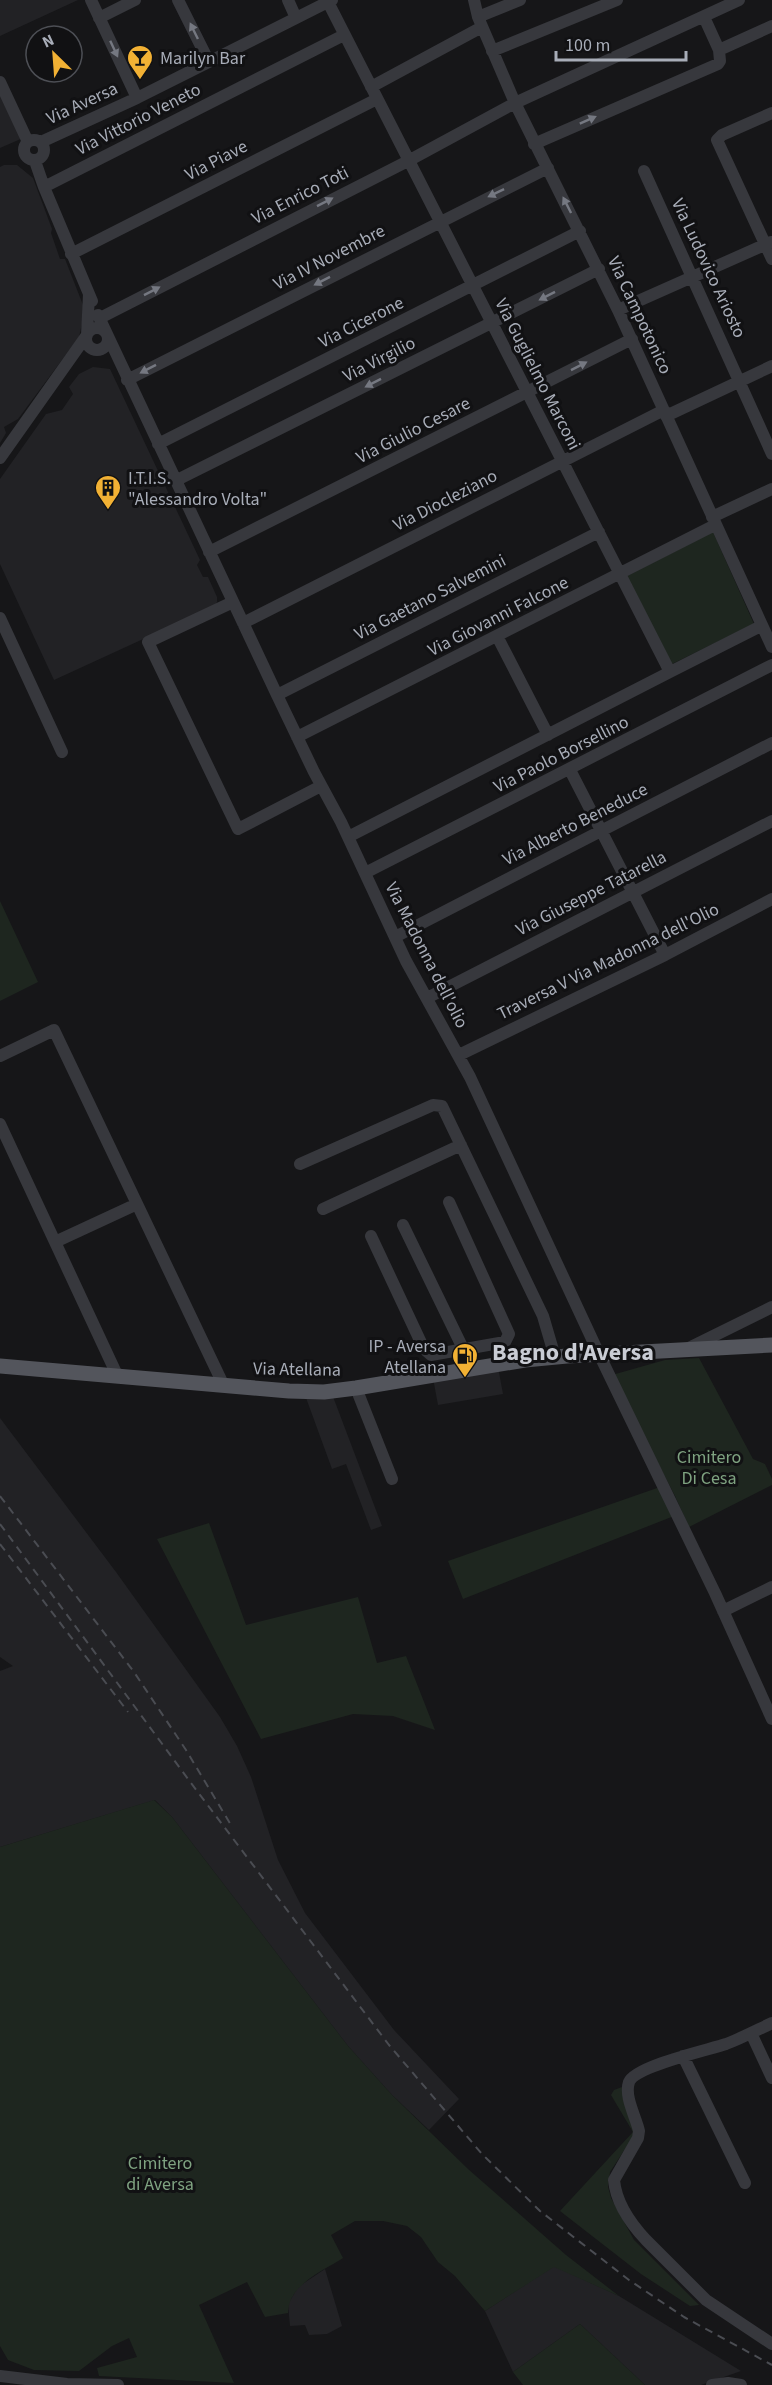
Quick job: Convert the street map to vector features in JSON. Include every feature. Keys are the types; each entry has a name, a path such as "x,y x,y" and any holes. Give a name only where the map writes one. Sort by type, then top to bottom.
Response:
{"main road":[{"name":"Via Atellana","path":"0,1366 224,1386 324,1392 555,1357 772,1346"}],"street":[{"path":"91,0 137,98"},
{"path":"99,18 135,0"},
{"path":"178,0 208,62"},
{"path":"288,0 296,18"},
{"name":"Via Campotonico","path":"474,0 480,22 515,103 599,269 772,647"},
{"name":"Via Piave","path":"71,254 374,93 480,22 520,0"},
{"path":"492,51 617,0"},
{"name":"Via Enrico Toti","path":"95,324 515,103 709,10 739,0"},
{"name":"Via Aversa","path":"34,142 137,98 330,1"},
{"name":"Via Guglielmo Marconi","path":"330,1 344,35 670,672"},
{"path":"534,144 718,64 719,50 709,10"},
{"path":"719,50 772,26"},
{"name":"Via Vittorio Veneto","path":"44,187 344,35"},
{"path":"0,82 34,142 44,153 35,160 89,294 95,324 87,344 105,354 126,376"},
{"path":"772,112 722,135 717,140 769,242 772,259"},
{"name":"Via IV Novembre","path":"126,376 548,168"},
{"name":"Via Ludovico Ariosto","path":"644,171 772,454"},
{"name":"Via Cicerone","path":"158,444 580,231"},
{"path":"618,310 769,242"},
{"name":"Via Virgilio","path":"175,481 599,269"},
{"path":"0,458 95,324 89,294"},
{"name":"Via Madonna dell'olio","path":"95,324 107,334 297,737 348,837 394,936 459,1055 723,1611"},
{"path":"70,362 107,344 107,334"},
{"name":"Via Giulio Cesare","path":"209,552 632,339"},
{"name":"Via Diocleziano","path":"243,623 562,461 772,366"},
{"name":"Via Giovanni Falcone","path":"297,737 620,574 772,489"},
{"name":"Via Gaetano Salvemini","path":"277,695 598,532"},
{"path":"233,602 148,642 238,829 321,786"},
{"path":"0,618 62,752"},
{"path":"348,837 761,626"},
{"path":"497,636 548,735"},
{"name":"Via Paolo Borsellino","path":"365,873 772,665"},
{"name":"Via Alberto Beneduce","path":"394,936 772,743"},
{"path":"570,770 665,955"},
{"name":"Via Giuseppe Tatarella","path":"427,998 772,821"},
{"name":"Traversa V Via Madonna dell'Olio","path":"459,1055 665,955 772,899"},
{"path":"0,1056 54,1030 224,1386"},
{"path":"300,1164 433,1105 442,1106 543,1316 555,1357"},
{"path":"0,1124 118,1377"},
{"path":"323,1209 460,1145"},
{"path":"371,1236 424,1349 431,1355 505,1342 509,1334 449,1202"},
{"path":"55,1242 137,1204"},
{"path":"404,1225 473,1369"},
{"path":"687,1349 772,1307"},
{"path":"357,1388 392,1479"},
{"path":"772,1587 723,1611 768,1701 772,1719"},
{"path":"772,2023 728,2043 666,2061 633,2076 629,2083 630,2102 639,2131 635,2146 614,2180 615,2190 638,2231 674,2265 696,2291 772,2344"},
{"path":"752,2033 772,2078"},
{"path":"683,2056 746,2183"},
{"path":"0,2376 67,2384 118,2385"},
{"path":"712,2385 728,2383 741,2385"}],"shaded area":[{"path":"0,0 78,0 24,24 0,36"},
{"path":"0,95 23,138 0,148"},
{"path":"17,165 33,178 52,229 51,233 60,259 65,259 83,305 79,337 18,419 4,427 6,433 0,443 0,167"},
{"path":"93,367 110,369 200,560 197,565 203,577 208,577 217,602 215,606 54,680 0,564 0,479 46,414 62,410 73,394 69,387 79,374"},
{"path":"498,1367 503,1394 438,1405 433,1378"},
{"path":"332,1394 382,1526 371,1530 346,1464 332,1469 305,1395"},
{"path":"0,1418 116,1572 220,1717 251,1777 278,1860 305,1913 394,2030 459,2099 429,2130 392,2095 348,2046 172,1817 155,1800 0,1847 0,1671 13,1666 0,1657"},
{"path":"554,2266 619,2296 741,2371 701,2385 645,2385 580,2324 513,2372 485,2311"},
{"path":"325,2269 342,2326 327,2334 309,2335 305,2325 290,2326 288,2304 298,2287"}],"green space":[{"path":"713,532 754,624 672,664 627,576"},
{"path":"0,901 38,982 0,1001"},
{"name":"Cimitero Di Cesa","path":"699,1358 753,1459 765,1464 772,1479 772,1485 689,1527 612,1375 665,1360"},
{"path":"660,1487 674,1516 463,1599 448,1561"},
{"path":"209,1523 246,1625 358,1597 377,1663 406,1656 435,1730 393,1716 353,1714 261,1739 157,1539"},
{"name":"Cimitero di Aversa","path":"154,1800 172,1817 348,2046 392,2095 468,2169 566,2255 619,2296 554,2267 485,2311 455,2276 438,2262 421,2237 407,2226 383,2221 355,2221 331,2235 343,2258 300,2287 294,2294 288,2313 265,2317 247,2282 199,2305 234,2383 99,2376 97,2368 137,2357 129,2338 112,2346 79,2371 34,2370 8,2360 0,2346 0,1847"},
{"path":"622,2087 623,2098 635,2131 610,2172 608,2187 611,2198 634,2240 699,2305 690,2306 641,2274 560,2211 633,2132 611,2095 614,2090"},
{"path":"580,2324 645,2385 523,2385 513,2372"}],"railway":[{"path":"0,1496 134,1672 186,1750 231,1825"},
{"path":"0,1524 191,1783 389,2045 482,2154 540,2211 629,2280 684,2317 772,2365"},
{"path":"0,1544 128,1712"}],"place":[{"name":"Marilyn Bar","path":"140,81"},
{"name":"I.T.I.S. \"Alessandro Volta\"","path":"108,511"},
{"name":"IP - Aversa Atellana","path":"465,1379"}],"district":[{"name":"Bagno d'Aversa","path":"573,1352"}]}
